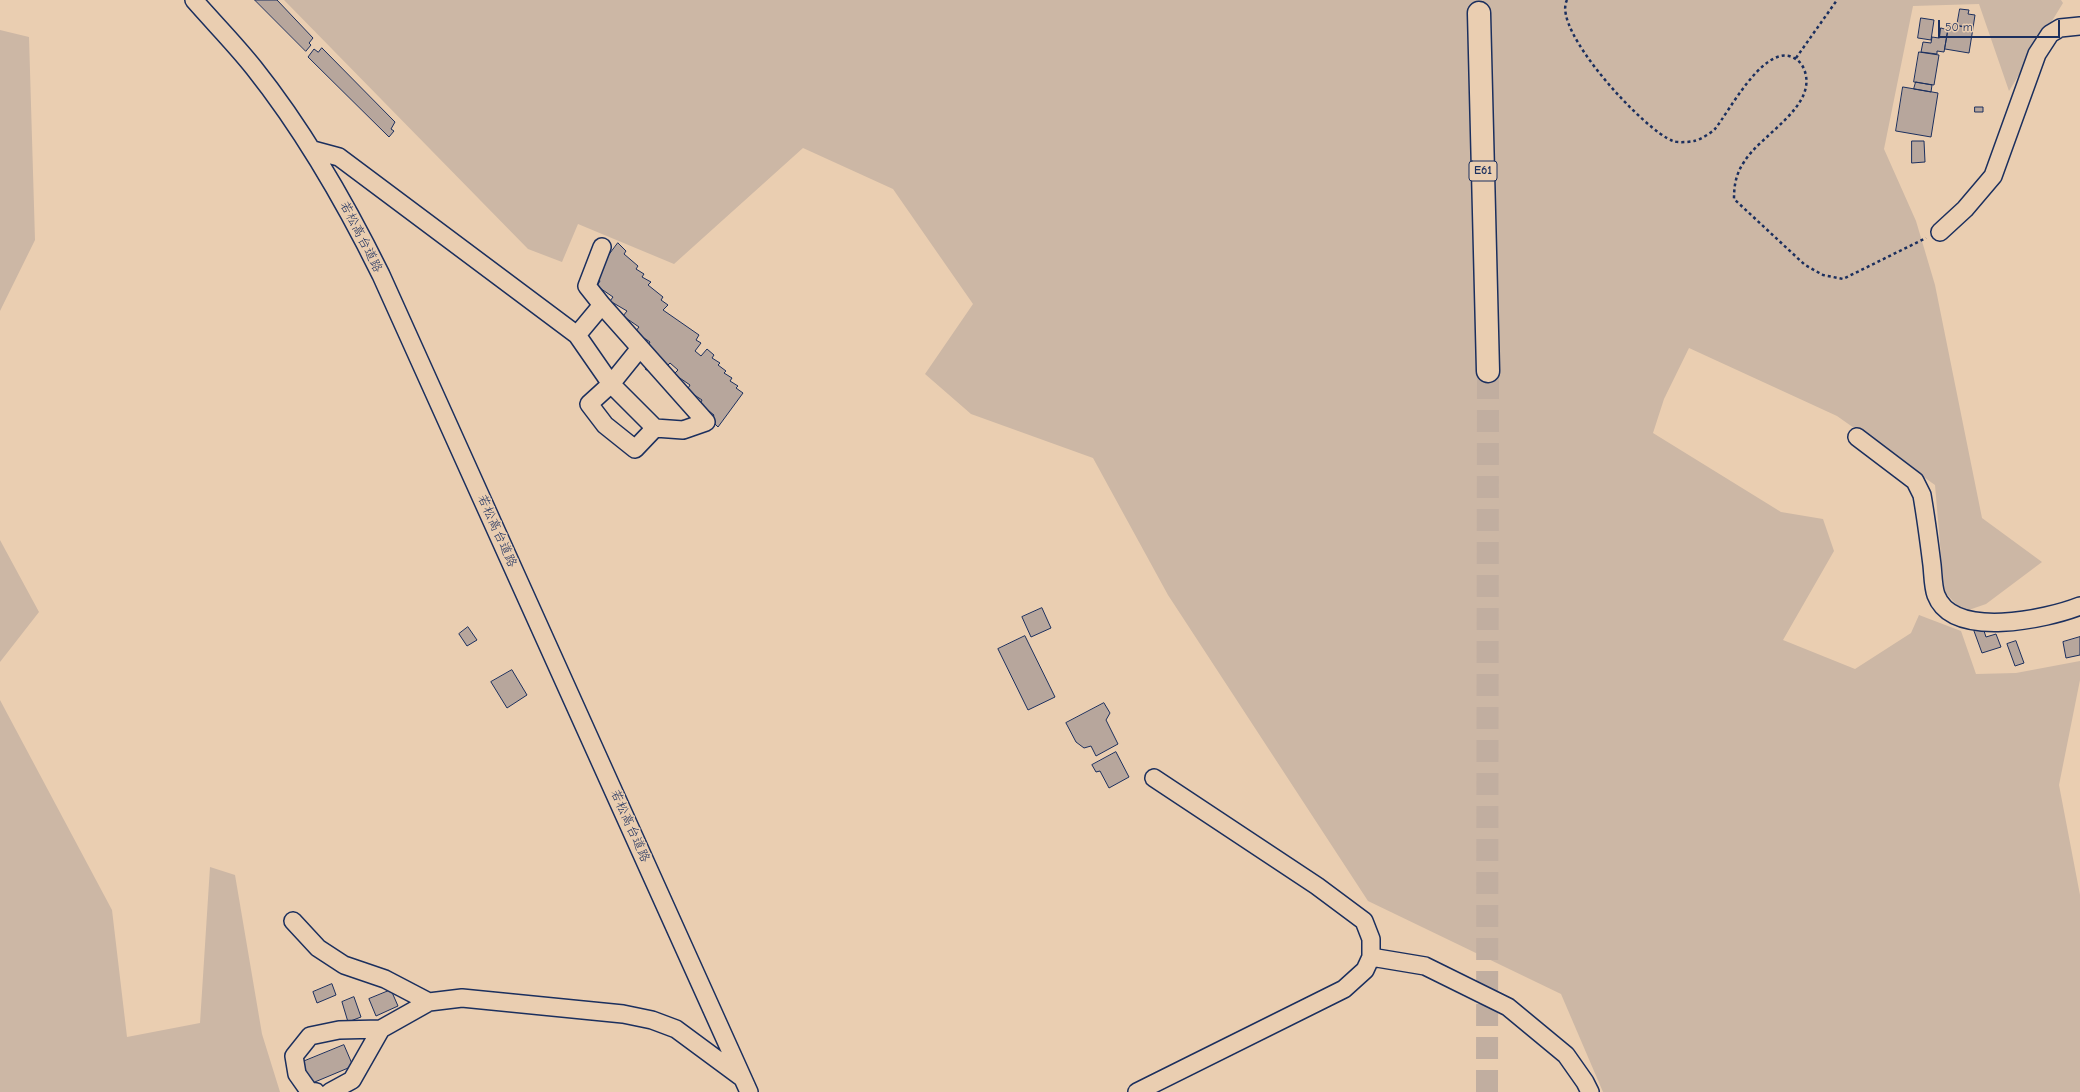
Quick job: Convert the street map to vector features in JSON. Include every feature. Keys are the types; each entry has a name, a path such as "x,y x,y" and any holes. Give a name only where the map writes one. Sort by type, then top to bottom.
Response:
{"highway":[{"name":"E61","path":"1479,13 1488,371"}],"street":[{"name":"若松高台道路","path":"194,0 254,68 313,150 350,212 381,275 746,1085"},
{"path":"1940,232 1965,210 1993,176 2038,54 2050,34 2060,28 2080,26"},
{"path":"313,150 339,157 577,335 611,384 656,428 684,430 706,422 587,286 602,247"},
{"path":"577,335 602,304"},
{"path":"640,348 611,384 589,404 605,425 635,449 656,428"},
{"path":"1857,437 1915,481 1922,495 1936,595 1947,612 1972,620 2000,623 2060,614 2080,606"},
{"path":"1137,1092 1344,990 1365,970 1371,957 1371,939 1364,921 1317,886 1154,778"},
{"path":"293,921 318,948 344,965 385,979 429,1002"},
{"path":"1371,957 1425,966 1508,1007 1566,1055 1585,1082 1590,1092"},
{"path":"316,1092 309,1091 297,1074 294,1056 310,1036 339,1030 381,1029 429,1002 462,998 623,1014 652,1020 676,1029 746,1085"},
{"path":"330,1092 352,1080 381,1029"}],"path":[{"path":"1567,0 1567,23 1580,47 1604,79 1656,132 1674,142 1695,141 1713,131 1758,69 1774,58 1785,55 1796,58 1804,67 1807,78 1807,88 1802,100 1753,150 1744,162 1735,180 1734,199 1805,265 1822,275 1843,278 1940,232"},
{"path":"1796,58 1837,0"}],"shaded area":[{"path":"284,0 2061,0 2063,3 2009,91 1979,4 1913,6 1884,149 1916,221 1935,285 1982,518 2042,562 1986,604 1963,612 1944,591 1935,485 1837,416 1689,348 1664,399 1653,433 1781,512 1823,519 1834,551 1783,640 1855,669 1911,633 1919,615 1961,631 1976,674 2016,673 2080,661 2080,680 2059,785 2080,895 2080,1092 1603,1092 1561,994 1368,901 1168,595 1093,458 971,414 925,374 973,304 893,189 803,148 674,264 578,224 562,262 528,249"},
{"path":"0,30 29,37 35,240 0,311"},
{"path":"0,540 39,612 0,662"},
{"path":"0,700 112,910 127,1037 200,1023 210,867 235,875 262,1034 280,1092 0,1092"}],"building":[{"path":"255,0 277,0 313,38 309,43 311,45 306,51"},
{"path":"1960,9 1969,10 1968,14 1975,15 1973,28 1957,26"},
{"path":"1921,18 1934,20 1931,40 1918,38"},
{"path":"1949,24 1973,28 1969,53 1945,49"},
{"path":"1941,28 1948,30 1944,52 1937,51 1937,54 1921,52 1923,42 1931,43 1932,37 1939,38"},
{"path":"322,48 395,122 391,129 394,131 389,137 308,57 314,49 318,52"},
{"path":"1919,52 1939,55 1934,85 1914,82"},
{"path":"1916,82 1932,85 1931,92 1914,89"},
{"path":"1903,87 1938,93 1931,137 1896,131"},
{"path":"1975,107 1983,107 1983,112 1975,112"},
{"path":"1912,141 1924,141 1925,162 1912,163"},
{"path":"618,243 626,251 624,254 638,266 636,269 644,274 642,277 651,282 648,285 663,297 661,300 668,305 663,310 699,335 696,340 701,343 695,351 701,356 707,349 714,355 712,358 720,363 718,365 726,371 724,373 732,378 730,381 738,386 736,388 743,393 718,427 711,420 714,415 700,404 702,400 687,390 690,385 674,374 678,370 670,363 668,365 666,364 656,376 645,369 657,355 647,347 650,342 635,332 639,327 623,316 627,311 610,301 613,297 597,286 600,281 595,274"},
{"path":"1042,608 1051,628 1031,637 1022,617"},
{"path":"468,627 477,640 467,646 459,634"},
{"path":"1983,628 1986,637 1996,634 2001,647 1982,653 1974,631"},
{"path":"1025,636 1055,697 1028,710 998,649"},
{"path":"2080,637 2080,655 2066,658 2063,642"},
{"path":"2016,641 2024,663 2015,666 2007,644"},
{"path":"512,670 527,695 507,708 491,682"},
{"path":"1104,703 1110,713 1106,720 1118,744 1096,756 1091,746 1084,748 1076,742 1066,723"},
{"path":"1116,752 1129,777 1109,788 1100,771 1096,772 1092,765"},
{"path":"332,984 336,995 317,1003 313,992"},
{"path":"391,990 398,1006 376,1016 369,999"},
{"path":"354,997 361,1017 348,1022 342,1002"},
{"path":"344,1045 353,1066 310,1084 300,1063"}],"tunnel":[{"path":"1487,1092 1488,371"}]}
